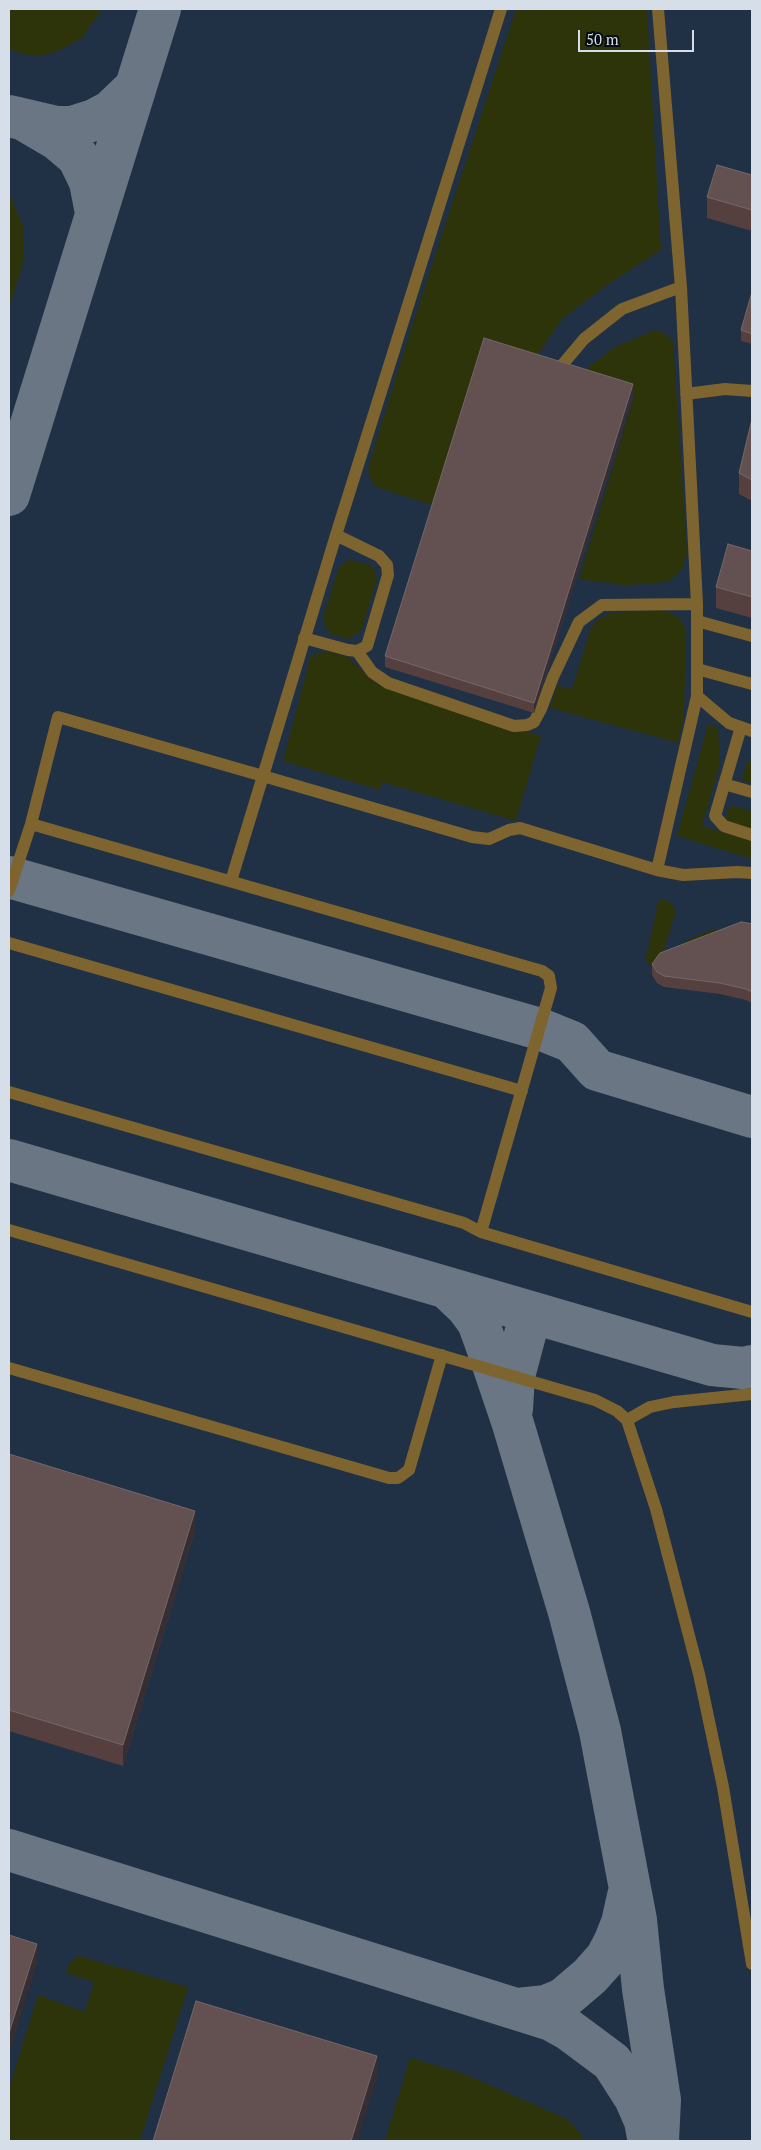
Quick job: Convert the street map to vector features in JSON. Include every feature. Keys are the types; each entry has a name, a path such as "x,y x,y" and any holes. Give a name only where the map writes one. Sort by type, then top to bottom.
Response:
{"lane":[{"path":"231,881 336,534 500,9"},
{"path":"657,870 697,696 697,604 680,287 658,9"},
{"path":"563,364 584,339 622,309 680,287"},
{"path":"686,394 725,390 752,391"},
{"path":"304,638 357,651 367,646 388,575 387,565 378,556 336,534"},
{"path":"357,651 372,672 388,683 514,726 526,726 534,722 541,709 553,677 579,622 602,605 697,604"},
{"path":"697,621 752,636"},
{"path":"696,668 752,684"},
{"path":"697,696 729,723 746,729 715,812 718,821 724,826 752,835"},
{"path":"9,891 31,824 58,717 472,837 489,839 500,836 509,830 520,828 657,870 683,875 752,873"},
{"path":"724,784 752,792"},
{"path":"31,824 542,971 549,976 552,988 481,1232"},
{"path":"9,943 522,1091"},
{"path":"9,1092 464,1223 481,1232 752,1312"},
{"path":"9,1230 595,1400 617,1411 627,1420 656,1509 699,1674 723,1787 752,1964"},
{"path":"9,1368 389,1478 398,1478 409,1470 442,1355"},
{"path":"627,1420 650,1407 674,1402 752,1394"}],"shaded area":[{"path":"9,9 752,9 752,2141 9,2141"}],"green space":[{"path":"9,9 102,9 82,38 56,52 37,56 9,49"},
{"path":"516,9 647,9 661,250 614,280 562,319 533,362 482,347 432,505 376,487 371,481 368,468 412,326"},
{"path":"9,193 23,226 23,263 9,309"},
{"path":"655,330 661,331 673,341 687,552 682,569 670,581 651,584 621,585 579,579 635,393 582,376 589,367 615,347"},
{"path":"348,560 368,564 374,568 377,579 362,629 347,639 331,634 326,629 323,617 339,567"},
{"path":"660,610 671,613 681,620 686,632 684,715 678,743 550,708 557,685 570,689 573,686 591,627 599,619 610,613"},
{"path":"331,652 348,657 377,684 541,736 516,821 382,782 380,790 283,761 310,658 316,653"},
{"path":"708,724 718,727 720,756 719,767 702,826 752,841 752,859 677,836"},
{"path":"752,761 752,783 743,781 742,778 747,762"},
{"path":"732,806 752,811 752,830 730,823 726,819 728,808"},
{"path":"661,899 670,902 676,911 663,954 696,936 715,929 723,933 656,969 651,967 645,960 657,910 654,909"},
{"path":"79,1956 188,1987 140,2141 9,2141 9,2089 38,1995 85,2012 94,1982 66,1973 71,1961"},
{"path":"410,2058 462,2073 567,2119 585,2141 385,2141"}],"building":[{"path":"717,165 752,175 752,210 707,197"},
{"path":"752,292 752,334 741,330"},
{"path":"484,338 633,384 534,703 385,656"},
{"path":"752,419 752,480 739,473"},
{"path":"728,544 752,551 752,597 716,587"},
{"path":"741,922 752,924 752,992 720,983 664,976 657,972 652,964 660,953"},
{"path":"9,1454 195,1511 123,1745 9,1710"},
{"path":"9,1935 37,1944 9,2033"},
{"path":"196,2001 377,2056 351,2141 153,2141"}],"taxiway":[{"path":"9,495 160,9"},
{"path":"9,116 56,127 72,127 94,120 111,111 135,88"},
{"path":"29,123 58,140 78,157 90,182 96,213"},
{"path":"9,877 540,1029 572,1042 597,1070 752,1117"},
{"path":"9,1160 712,1365 743,1368 752,1366"},
{"path":"447,1288 467,1307 478,1322 486,1344 513,1424 569,1612 600,1731 636,1920 643,1989 660,2100 658,2141"},
{"path":"512,1409 514,1376 531,1312"},
{"path":"9,1850 551,2020 569,2030 612,2062 635,2098 645,2121 648,2137"},
{"path":"518,2009 546,2006 563,1999 590,1976 606,1958 614,1943 622,1923 628,1896"}]}
